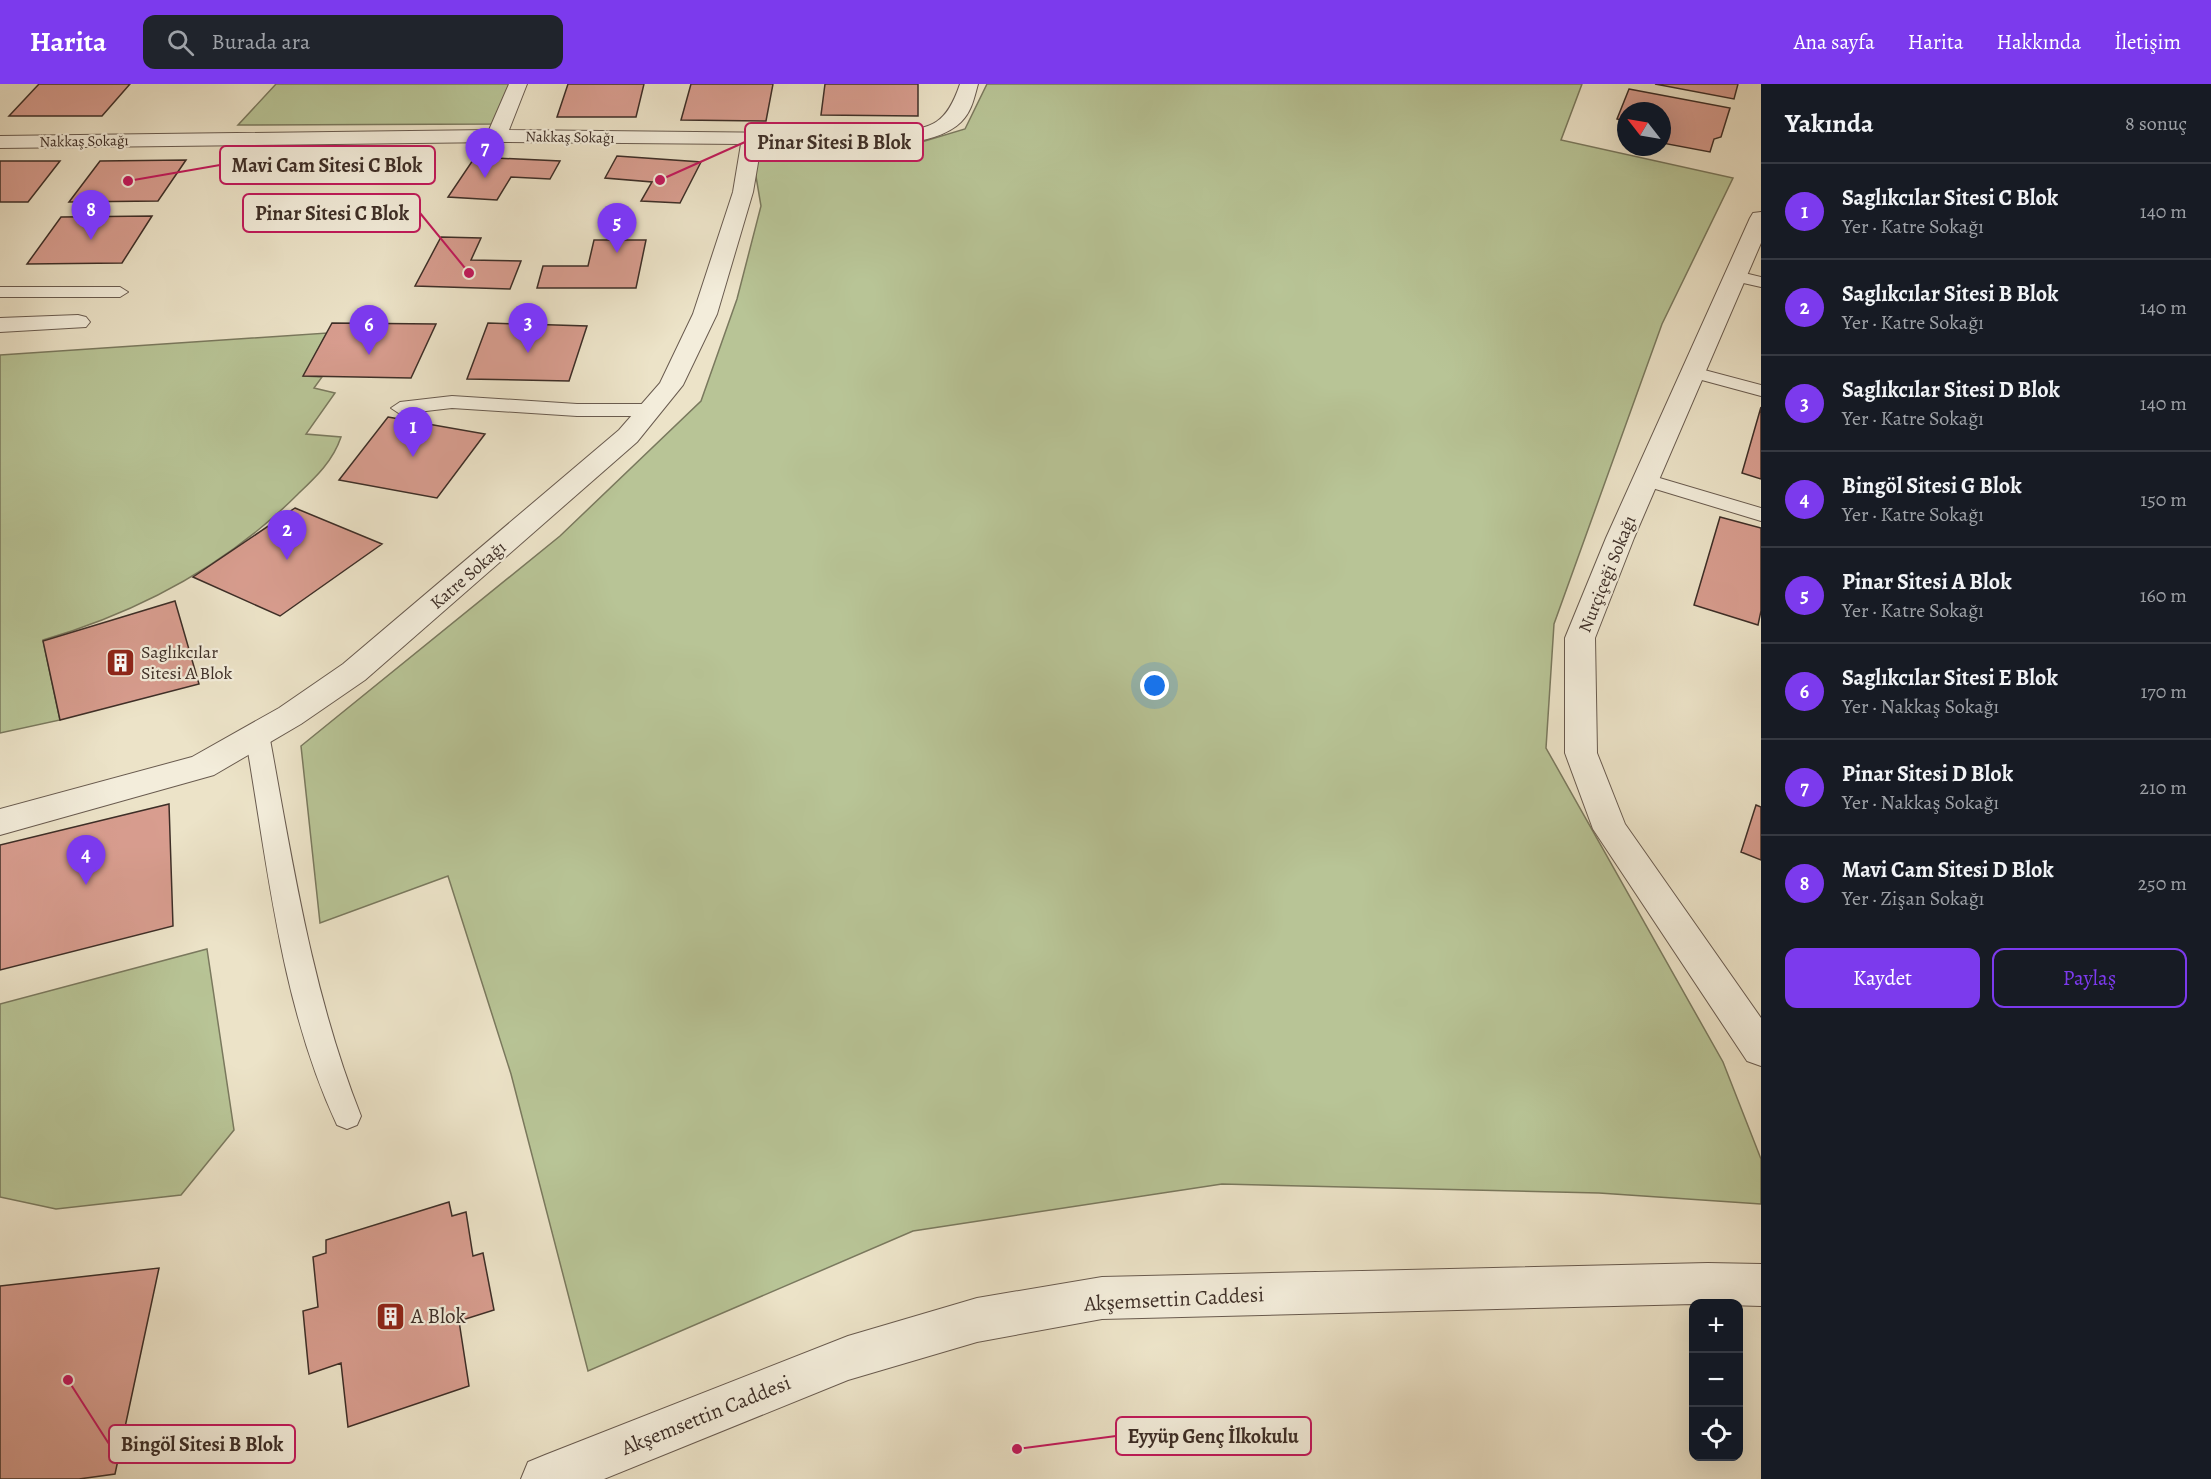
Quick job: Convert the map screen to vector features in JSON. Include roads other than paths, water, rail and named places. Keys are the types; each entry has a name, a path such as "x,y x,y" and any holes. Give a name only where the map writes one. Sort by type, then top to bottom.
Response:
{"street":[{"path":"497,136 518,84"},
{"name":"Nakkaş Sokağı","path":"0,142 497,136 888,140 921,135 943,125 959,111 969,84"},
{"name":"Katre Sokağı","path":"0,822 202,766 290,716 362,665 628,436 671,385 705,314 743,192 753,139"},
{"name":"Nurçiçeği Sokağı","path":"1761,218 1748,279 1693,372 1580,638 1581,753 1610,829 1761,1049"},
{"path":"0,325 78,322"},
{"name":"Akşemsettin Caddesi","path":"545,1479 848,1358 977,1320 1102,1298 1708,1284 1761,1285"}],"lane":[{"path":"0,292 120,292"},
{"path":"1693,372 1761,392"},
{"path":"400,408 452,402 577,410 649,410"},
{"path":"1646,480 1761,515"},
{"path":"257,734 307,1006 331,1079 347,1116"}],"place":[{"name":"Pinar Sitesi D Blok","path":"485,178"},
{"name":"Pinar Sitesi B Blok","path":"660,180"},
{"name":"Mavi Cam Sitesi C Blok","path":"128,181"},
{"name":"Mavi Cam Sitesi D Blok","path":"91,240"},
{"name":"Pinar Sitesi A Blok","path":"617,253"},
{"name":"Pinar Sitesi C Blok","path":"469,273"},
{"name":"Saglıkcılar Sitesi D Blok","path":"528,353"},
{"name":"Saglıkcılar Sitesi E Blok","path":"369,355"},
{"name":"Saglıkcılar Sitesi C Blok","path":"413,457"},
{"name":"Saglıkcılar Sitesi B Blok","path":"287,560"},
{"name":"Saglıkcılar Sitesi A Blok","path":"120,662"},
{"name":"Bingöl Sitesi G Blok","path":"86,885"},
{"name":"A Blok","path":"390,1316"},
{"name":"Bingöl Sitesi B Blok","path":"68,1380"},
{"name":"Eyyüp Genç İlkokulu","path":"1017,1449"}]}
